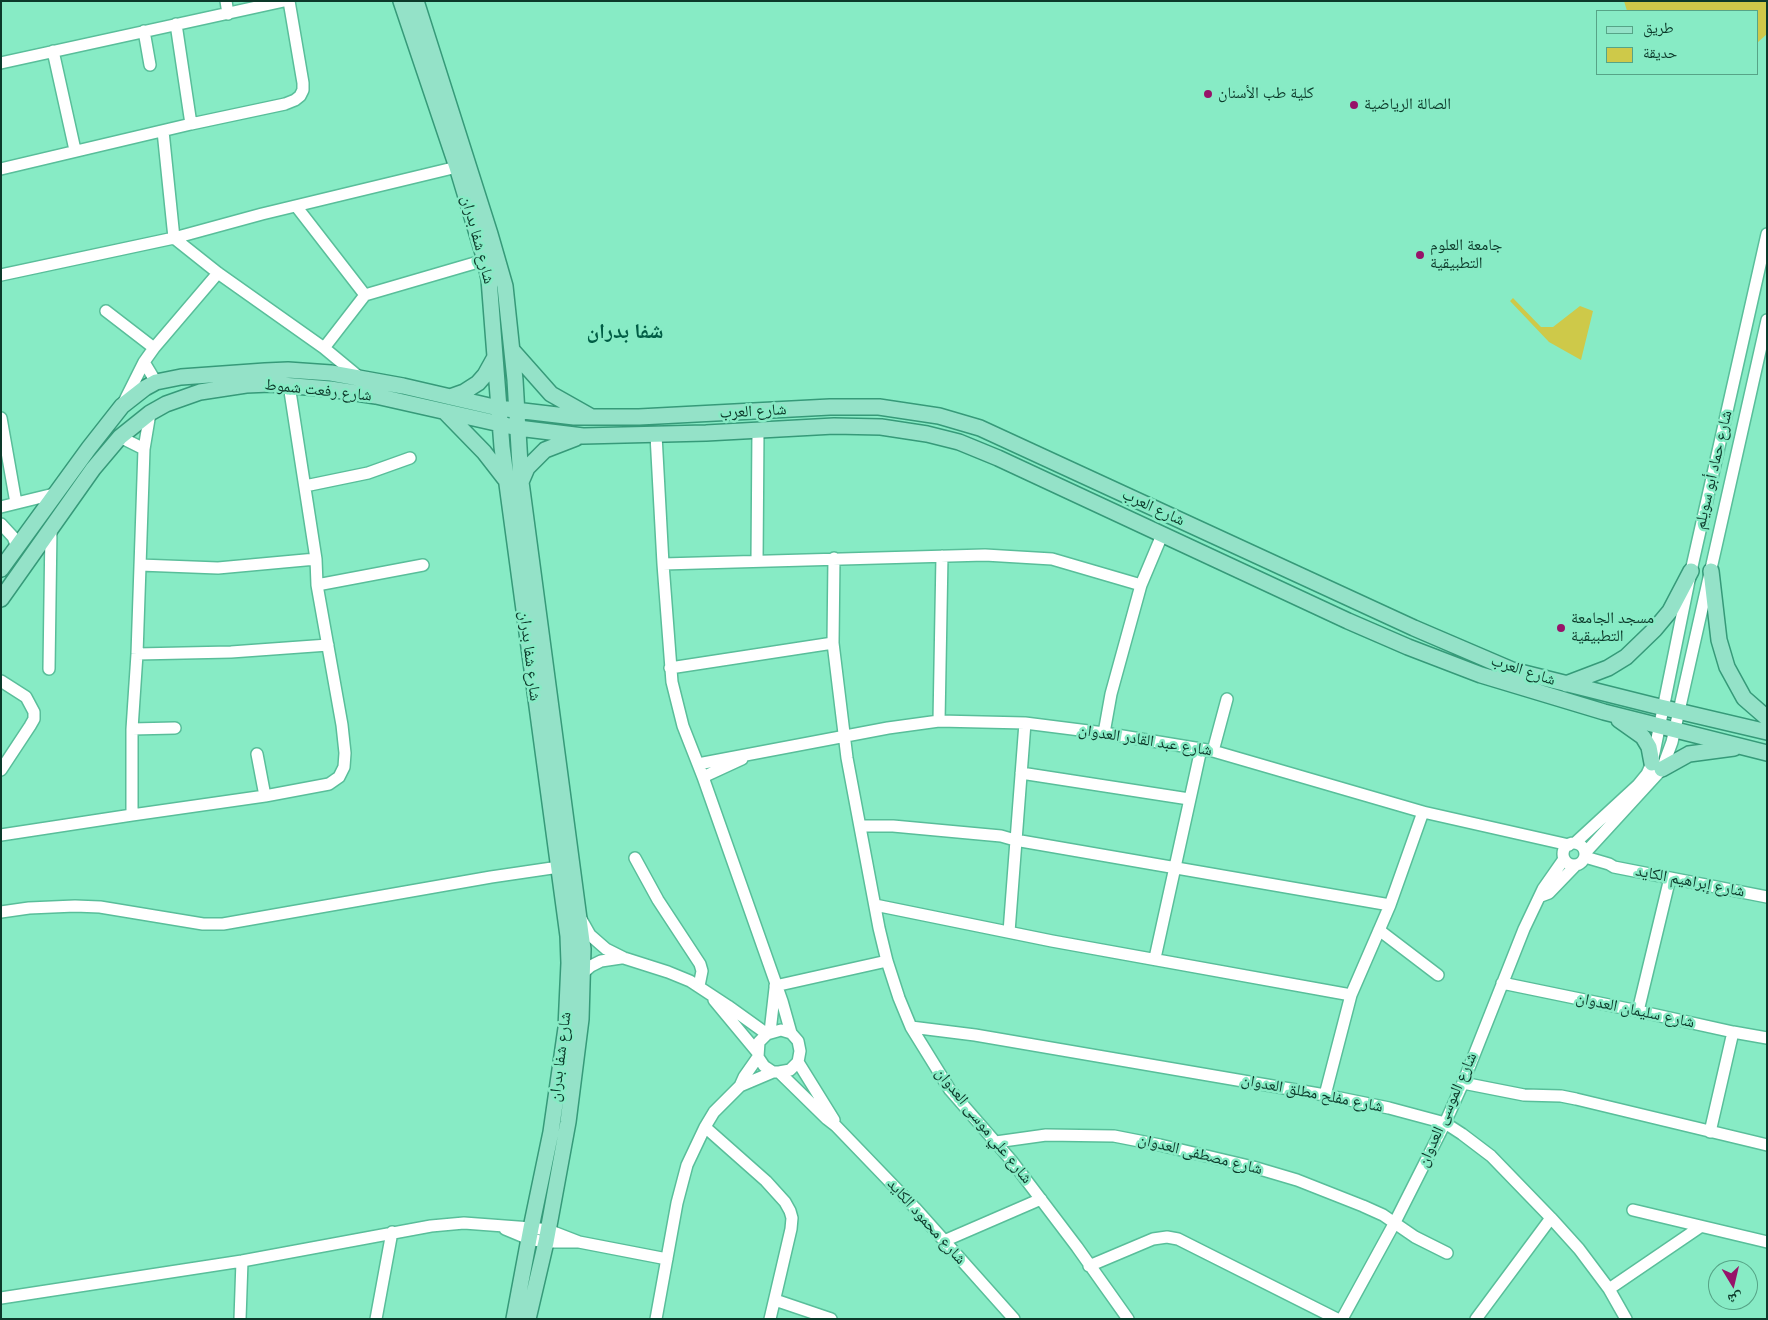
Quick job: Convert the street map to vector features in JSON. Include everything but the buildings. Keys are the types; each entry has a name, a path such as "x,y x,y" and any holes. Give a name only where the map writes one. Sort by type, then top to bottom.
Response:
{"main road":[{"name":"شارع شفا بدران","path":"401,1 457,167 485,260 492,303 499,425 569,949 566,1028 551,1132 514,1319"},
{"name":"شارع شفا بدران","path":"416,1 505,286 517,411 521,482 583,949 581,1019 571,1100 547,1236 528,1319"},
{"path":"512,350 552,394 593,418"},
{"path":"450,397 464,392 478,383 496,356"},
{"name":"شارع رفعت شموط","path":"1,569 122,406 156,382 212,374 264,371 317,372 359,377 517,411"},
{"name":"شارع رفعت شموط","path":"1,599 93,469 120,437 150,413 182,397 200,392 246,385 330,389 362,394 518,428"},
{"name":"شارع العرب","path":"517,411 593,418 856,406 903,410 939,416 980,428 1234,546 1463,650 1512,670 1767,732"},
{"path":"445,412 484,452 506,480"},
{"name":"شارع العرب","path":"518,428 583,436 656,435 856,425 927,434 959,442 998,458 1348,621 1408,647 1497,681 1604,712 1767,753"},
{"path":"521,482 527,468 545,450 583,436"},
{"path":"1565,684 1600,672 1626,657 1655,629 1670,611 1691,570"},
{"path":"1711,571 1719,640 1727,666 1744,698 1767,718"},
{"path":"1604,712 1643,737 1657,766 1690,754 1740,747"}],"street":[{"path":"226,1 228,14"},
{"path":"1,63 284,1"},
{"path":"1,169 75,150 285,104 300,96 303,90 289,1"},
{"path":"176,24 191,124"},
{"path":"144,32 150,65"},
{"path":"53,51 75,150"},
{"path":"163,131 174,238 218,273 324,348 359,377"},
{"path":"1,275 174,238 262,214 457,167"},
{"path":"296,206 365,295"},
{"name":"شارع حماد أبو سويلم","path":"1663,708 1691,570 1767,234"},
{"path":"324,348 365,295 485,260"},
{"path":"122,406 144,362 154,348 218,273"},
{"path":"106,311 154,348"},
{"name":"شارع حماد أبو سويلم","path":"1680,711 1767,320"},
{"path":"144,362 156,382"},
{"path":"1,835 265,796 329,784 342,773 345,753 317,585 316,559 289,386"},
{"path":"132,815 132,729 137,654 144,449 150,413"},
{"path":"1,418 16,503"},
{"path":"757,561 758,430"},
{"path":"656,435 672,682 683,726 703,776 791,1033 798,1041 800,1051 798,1062 790,1070 776,1072 740,1086"},
{"path":"120,437 144,449"},
{"path":"305,486 368,473 410,458"},
{"path":"1,507 58,493"},
{"path":"1,524 13,537 17,547"},
{"path":"48,670 51,528"},
{"path":"1104,733 1111,694 1142,585 1162,535"},
{"path":"663,564 985,555 1052,559 1142,585"},
{"path":"940,721 942,556"},
{"name":"شارع علي موسى العدوان","path":"834,558 833,643 843,736 875,905 887,961 899,998 912,1027 950,1090 996,1142 1041,1199 1128,1319"},
{"path":"140,565 218,568 316,559"},
{"path":"317,585 422,565"},
{"path":"670,668 833,643"},
{"path":"137,654 248,651 328,645"},
{"path":"1,681 26,697 34,712 34,719 1,770"},
{"path":"1213,751 1227,699"},
{"name":"شارع الموسى العدوان","path":"1342,1319 1394,1224 1445,1123 1463,1083 1524,929 1544,889 1568,850 1657,766 1663,708"},
{"name":"شارع الموسى العدوان","path":"1541,896 1549,893 1581,860 1657,766 1676,730 1680,711"},
{"name":"شارع عبد القادر العدوان","path":"698,764 843,736 940,721 1025,723 1104,733 1213,751 1423,812 1531,837 1568,850"},
{"path":"1009,932 1025,723"},
{"path":"132,729 175,728"},
{"path":"1154,958 1201,749"},
{"path":"257,754 265,796"},
{"name":"شارع عبد القادر العدوان","path":"703,776 752,754"},
{"path":"1021,773 1189,799"},
{"path":"1325,1095 1351,995 1390,905 1423,812"},
{"path":"860,826 1001,836 1390,905"},
{"path":"1568,850 1582,847 1581,860"},
{"name":"شارع إبراهيم الكايد","path":"1568,850 1568,864 1581,860 1609,864 1614,867 1767,897"},
{"path":"636,858 658,900 700,964 702,977 699,986"},
{"path":"1,912 29,908 92,906 203,924 224,924 491,877 559,867"},
{"path":"1638,1011 1670,878"},
{"path":"875,905 1009,932 1351,995"},
{"path":"580,917 590,935 606,949 624,958 674,974 699,986 768,1033 781,1030 791,1033"},
{"path":"1379,930 1438,975"},
{"path":"582,974 591,966 601,961 624,958"},
{"path":"775,986 887,961"},
{"name":"شارع سليمان العدوان","path":"1502,983 1767,1038"},
{"path":"656,1319 684,1173 714,1112 740,1086 758,1055 760,1042 768,1033 775,986"},
{"path":"709,993 758,1055 764,1066 776,1072"},
{"name":"شارع مفلح مطلق العدوان","path":"912,1027 975,1035 1325,1095 1388,1108 1445,1123 1491,1156 1551,1218 1579,1249 1609,1289 1626,1319"},
{"path":"1710,1132 1734,1032"},
{"name":"شارع محمود الكايد","path":"798,1062 836,1126"},
{"name":"شارع محمود الكايد","path":"776,1072 836,1126 915,1208 1014,1319"},
{"path":"1463,1083 1524,1095 1561,1096 1767,1145"},
{"path":"705,1127 766,1181 785,1202 790,1211 792,1229 770,1319"},
{"name":"شارع مصطفى العدوان","path":"996,1142 1046,1135 1114,1136 1253,1167 1296,1180 1363,1206 1382,1215 1415,1237 1448,1253"},
{"path":"944,1242 1041,1199"},
{"path":"1633,1210 1767,1242"},
{"path":"1476,1319 1551,1218"},
{"path":"1,1298 242,1261 392,1232 464,1223 496,1225 667,1259"},
{"path":"1609,1289 1700,1227"},
{"path":"376,1319 392,1232"},
{"path":"1089,1266 1153,1239 1178,1238 1337,1319"},
{"path":"240,1319 242,1261"},
{"path":"775,1300 831,1319"}],"green space":[{"path":"1624,1 1767,1 1767,34 1758,42 1758,10 1627,10"},
{"path":"1513,298 1541,327 1553,327 1580,306 1593,311 1581,360 1549,342 1510,301"}],"place":[{"name":"كلية طب الأسنان","path":"1208,94"},
{"name":"الصالة الرياضية","path":"1354,105"},
{"name":"جامعة العلوم التطبيقية","path":"1420,255"},
{"name":"مسجد الجامعة التطبيقية","path":"1561,628"}],"district":[{"name":"شفا بدران","path":"625,333"}]}
